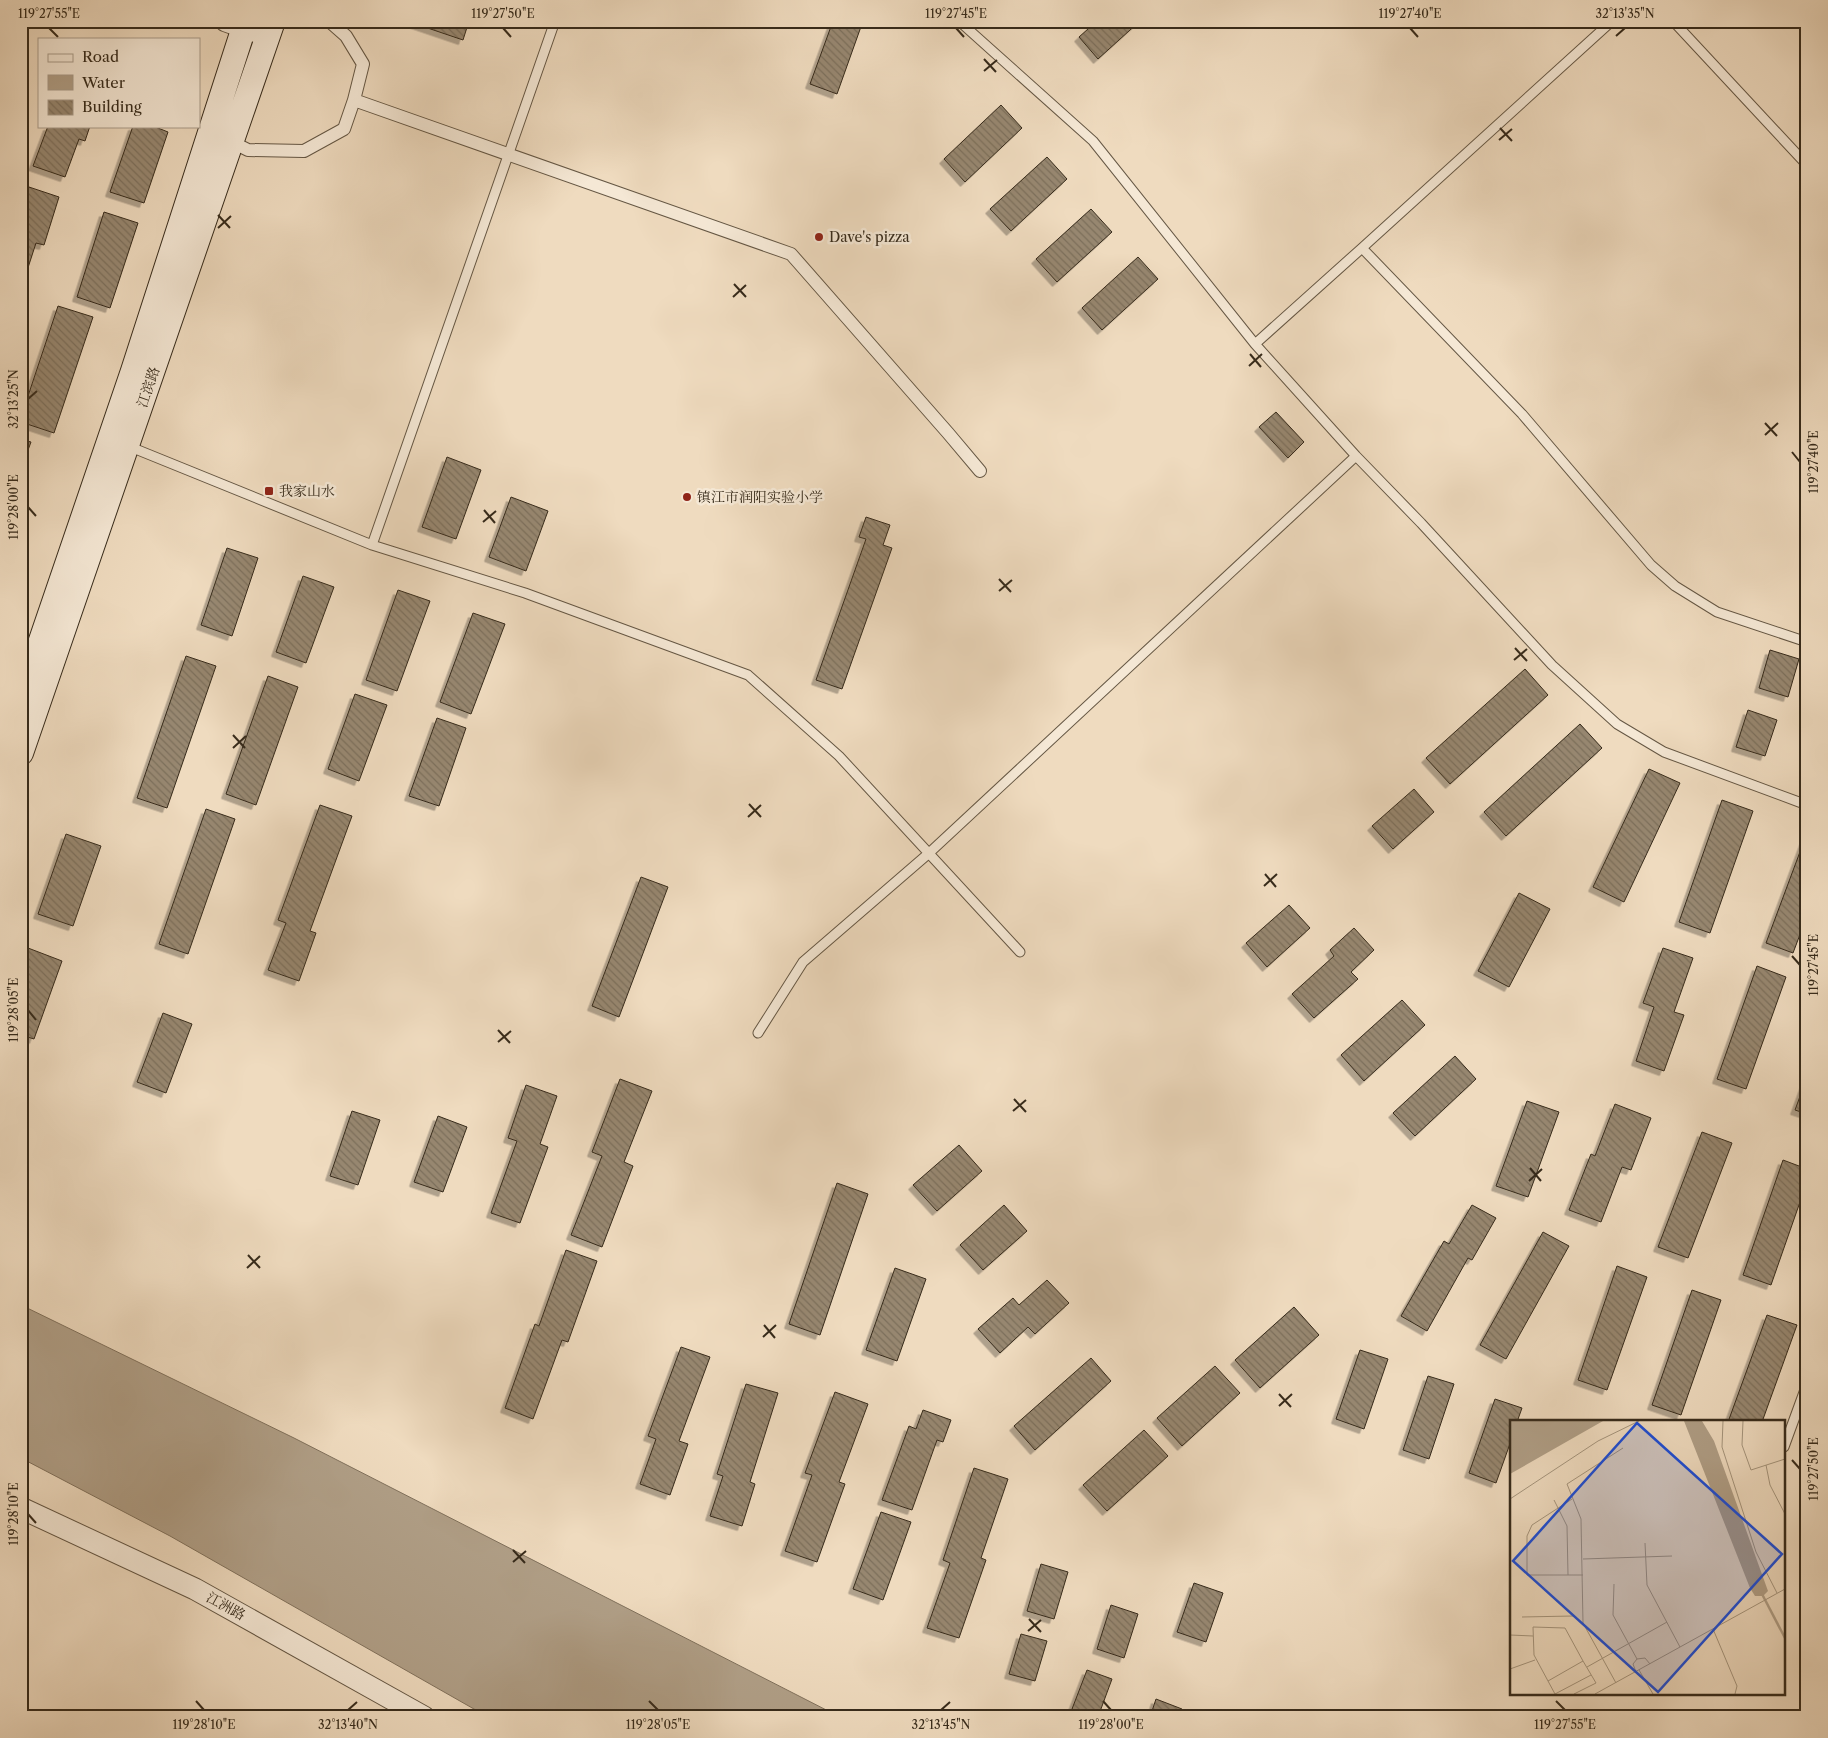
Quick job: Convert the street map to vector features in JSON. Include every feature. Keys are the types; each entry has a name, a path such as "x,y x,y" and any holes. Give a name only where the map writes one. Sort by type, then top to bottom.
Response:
{"main road":[{"name":"江滨路","path":"21,699 133,370 239,23"},
{"name":"江滨路","path":"21,753 271,29"}],"street":[{"path":"232,142 248,150 304,151 344,129 363,64 346,36 329,21"},
{"path":"239,23 271,29"},
{"path":"354,100 791,254 980,471"},
{"name":"江洲路","path":"21,1508 195,1589 424,1717"}],"lane":[{"path":"372,546 555,21"},
{"path":"959,21 1093,141 1255,344 1356,456 1421,523 1552,666 1617,724 1664,752 1807,805"},
{"path":"1255,344 1612,21"},
{"path":"1673,21 1807,165"},
{"path":"1362,248 1522,414 1651,565 1675,586 1717,612 1807,642"},
{"path":"128,446 372,546 525,593 748,675 839,756 1020,952"},
{"path":"758,1032 803,962 928,854 1356,456"},
{"path":"1786,1442 1807,1384"}],"water":[{"path":"21,1305 294,1438 840,1717 488,1717 170,1536 21,1458"}],"building":[{"path":"407,21 469,21 463,40"},
{"path":"833,21 863,21 837,94 810,84"},
{"path":"1097,21 1140,21 1098,59 1079,37"},
{"path":"1001,105 1022,128 965,182 944,159"},
{"path":"47,128 89,128 85,141 79,139 65,177 33,166"},
{"path":"132,128 158,128 168,132 144,203 110,192"},
{"path":"1047,157 1067,179 1011,231 990,209"},
{"path":"29,187 59,197 44,245 36,243 25,277 21,276 21,210"},
{"path":"1091,209 1112,232 1057,282 1036,259"},
{"path":"104,212 138,223 110,308 77,297"},
{"path":"1138,257 1158,279 1102,330 1082,308"},
{"path":"58,306 93,317 54,433 21,422 21,417"},
{"path":"1276,412 1304,442 1288,458 1259,427"},
{"path":"21,439 31,442 21,469"},
{"path":"447,457 481,470 456,539 422,527"},
{"path":"511,497 548,511 526,571 489,557"},
{"path":"866,517 890,525 883,545 892,548 842,689 816,680 866,539 859,537"},
{"path":"227,548 258,558 232,636 201,625"},
{"path":"303,576 334,587 306,663 276,652"},
{"path":"398,590 430,601 397,691 366,680"},
{"path":"473,613 505,624 471,714 440,702"},
{"path":"1770,650 1799,659 1788,697 1759,688"},
{"path":"186,656 216,666 167,808 137,798"},
{"path":"1525,669 1548,695 1450,784 1426,758"},
{"path":"268,676 298,687 256,805 226,794"},
{"path":"355,694 387,705 359,781 328,769"},
{"path":"1748,710 1777,720 1765,756 1736,747"},
{"path":"437,718 466,728 439,806 409,796"},
{"path":"1580,724 1602,748 1506,836 1484,812"},
{"path":"1649,769 1680,783 1624,902 1593,887"},
{"path":"1414,789 1434,812 1393,849 1372,826"},
{"path":"1722,800 1753,811 1710,933 1679,922"},
{"path":"320,805 352,816 310,931 316,933 299,981 268,970 286,923 278,920"},
{"path":"206,809 235,819 188,954 159,944"},
{"path":"1807,833 1807,916 1793,953 1766,943"},
{"path":"66,834 101,846 73,926 38,914"},
{"path":"641,877 668,887 619,1017 592,1006"},
{"path":"1519,893 1550,909 1509,987 1478,971"},
{"path":"1289,905 1310,928 1267,967 1246,943"},
{"path":"1354,928 1374,950 1351,972 1358,979 1314,1018 1292,994 1334,956 1330,950"},
{"path":"28,948 62,961 34,1039 21,1035 21,967"},
{"path":"1663,948 1693,958 1674,1012 1684,1015 1664,1071 1636,1061 1654,1007 1643,1003"},
{"path":"1757,966 1786,977 1746,1089 1717,1079"},
{"path":"1402,1000 1425,1025 1364,1081 1341,1055"},
{"path":"163,1013 192,1024 166,1093 137,1082"},
{"path":"1455,1056 1476,1079 1415,1136 1393,1113"},
{"path":"1807,1077 1807,1114 1795,1110"},
{"path":"620,1079 652,1091 624,1162 633,1166 602,1247 571,1235 602,1156 592,1152"},
{"path":"526,1085 557,1096 540,1144 548,1147 520,1223 491,1213 517,1141 508,1138"},
{"path":"1527,1101 1559,1112 1528,1197 1496,1186"},
{"path":"1615,1104 1651,1118 1631,1170 1622,1167 1601,1222 1569,1210 1591,1154 1595,1156"},
{"path":"352,1111 380,1120 358,1185 330,1176"},
{"path":"438,1116 467,1127 443,1192 414,1182"},
{"path":"1702,1132 1732,1143 1688,1258 1658,1247"},
{"path":"959,1145 982,1171 937,1211 913,1185"},
{"path":"1783,1160 1807,1169 1807,1182 1771,1285 1743,1275"},
{"path":"837,1183 868,1194 820,1335 789,1324"},
{"path":"1004,1205 1027,1231 983,1270 960,1245"},
{"path":"1472,1205 1496,1218 1472,1260 1468,1258 1427,1331 1401,1316 1444,1241 1449,1244"},
{"path":"1543,1232 1569,1246 1506,1359 1480,1345"},
{"path":"566,1250 597,1261 568,1342 562,1340 533,1419 505,1408 535,1324 539,1326"},
{"path":"1617,1266 1647,1277 1607,1390 1578,1380"},
{"path":"895,1268 926,1279 897,1361 866,1350"},
{"path":"1047,1280 1069,1303 1035,1334 1028,1327 1000,1353 978,1329 1013,1298 1019,1305"},
{"path":"1692,1290 1721,1300 1681,1415 1652,1405"},
{"path":"1294,1307 1319,1335 1260,1388 1235,1360"},
{"path":"1767,1315 1797,1325 1763,1420 1729,1420"},
{"path":"681,1347 710,1357 679,1441 688,1444 670,1495 640,1484 656,1439 648,1436"},
{"path":"1360,1350 1388,1359 1364,1429 1336,1419"},
{"path":"1091,1358 1111,1381 1035,1450 1014,1426"},
{"path":"1215,1366 1240,1393 1182,1446 1157,1418"},
{"path":"1428,1376 1454,1384 1429,1459 1403,1450"},
{"path":"746,1384 778,1393 750,1482 755,1484 742,1526 710,1516 723,1476 717,1474"},
{"path":"835,1392 868,1404 839,1482 845,1484 817,1562 785,1551 812,1475 805,1473"},
{"path":"1495,1399 1522,1408 1518,1420 1510,1420 1510,1444 1496,1483 1469,1473"},
{"path":"923,1410 951,1420 943,1442 937,1440 912,1510 882,1500 909,1426 916,1429"},
{"path":"1144,1430 1168,1456 1107,1511 1083,1485"},
{"path":"974,1468 1008,1479 981,1558 986,1560 959,1638 927,1628 950,1563 943,1560"},
{"path":"881,1512 911,1522 883,1600 853,1589"},
{"path":"1041,1564 1068,1572 1054,1619 1027,1611"},
{"path":"1194,1583 1223,1593 1206,1642 1177,1632"},
{"path":"1111,1605 1138,1614 1124,1658 1097,1649"},
{"path":"1021,1634 1047,1641 1035,1681 1009,1674"},
{"path":"1087,1670 1112,1679 1098,1717 1072,1709"},
{"path":"1156,1699 1182,1709 1179,1717 1150,1717"}],"place":[{"name":"Dave's pizza","path":"819,237"},
{"name":"我家山水","path":"269,491"},
{"name":"镇江市润阳实验小学","path":"687,497"}]}
